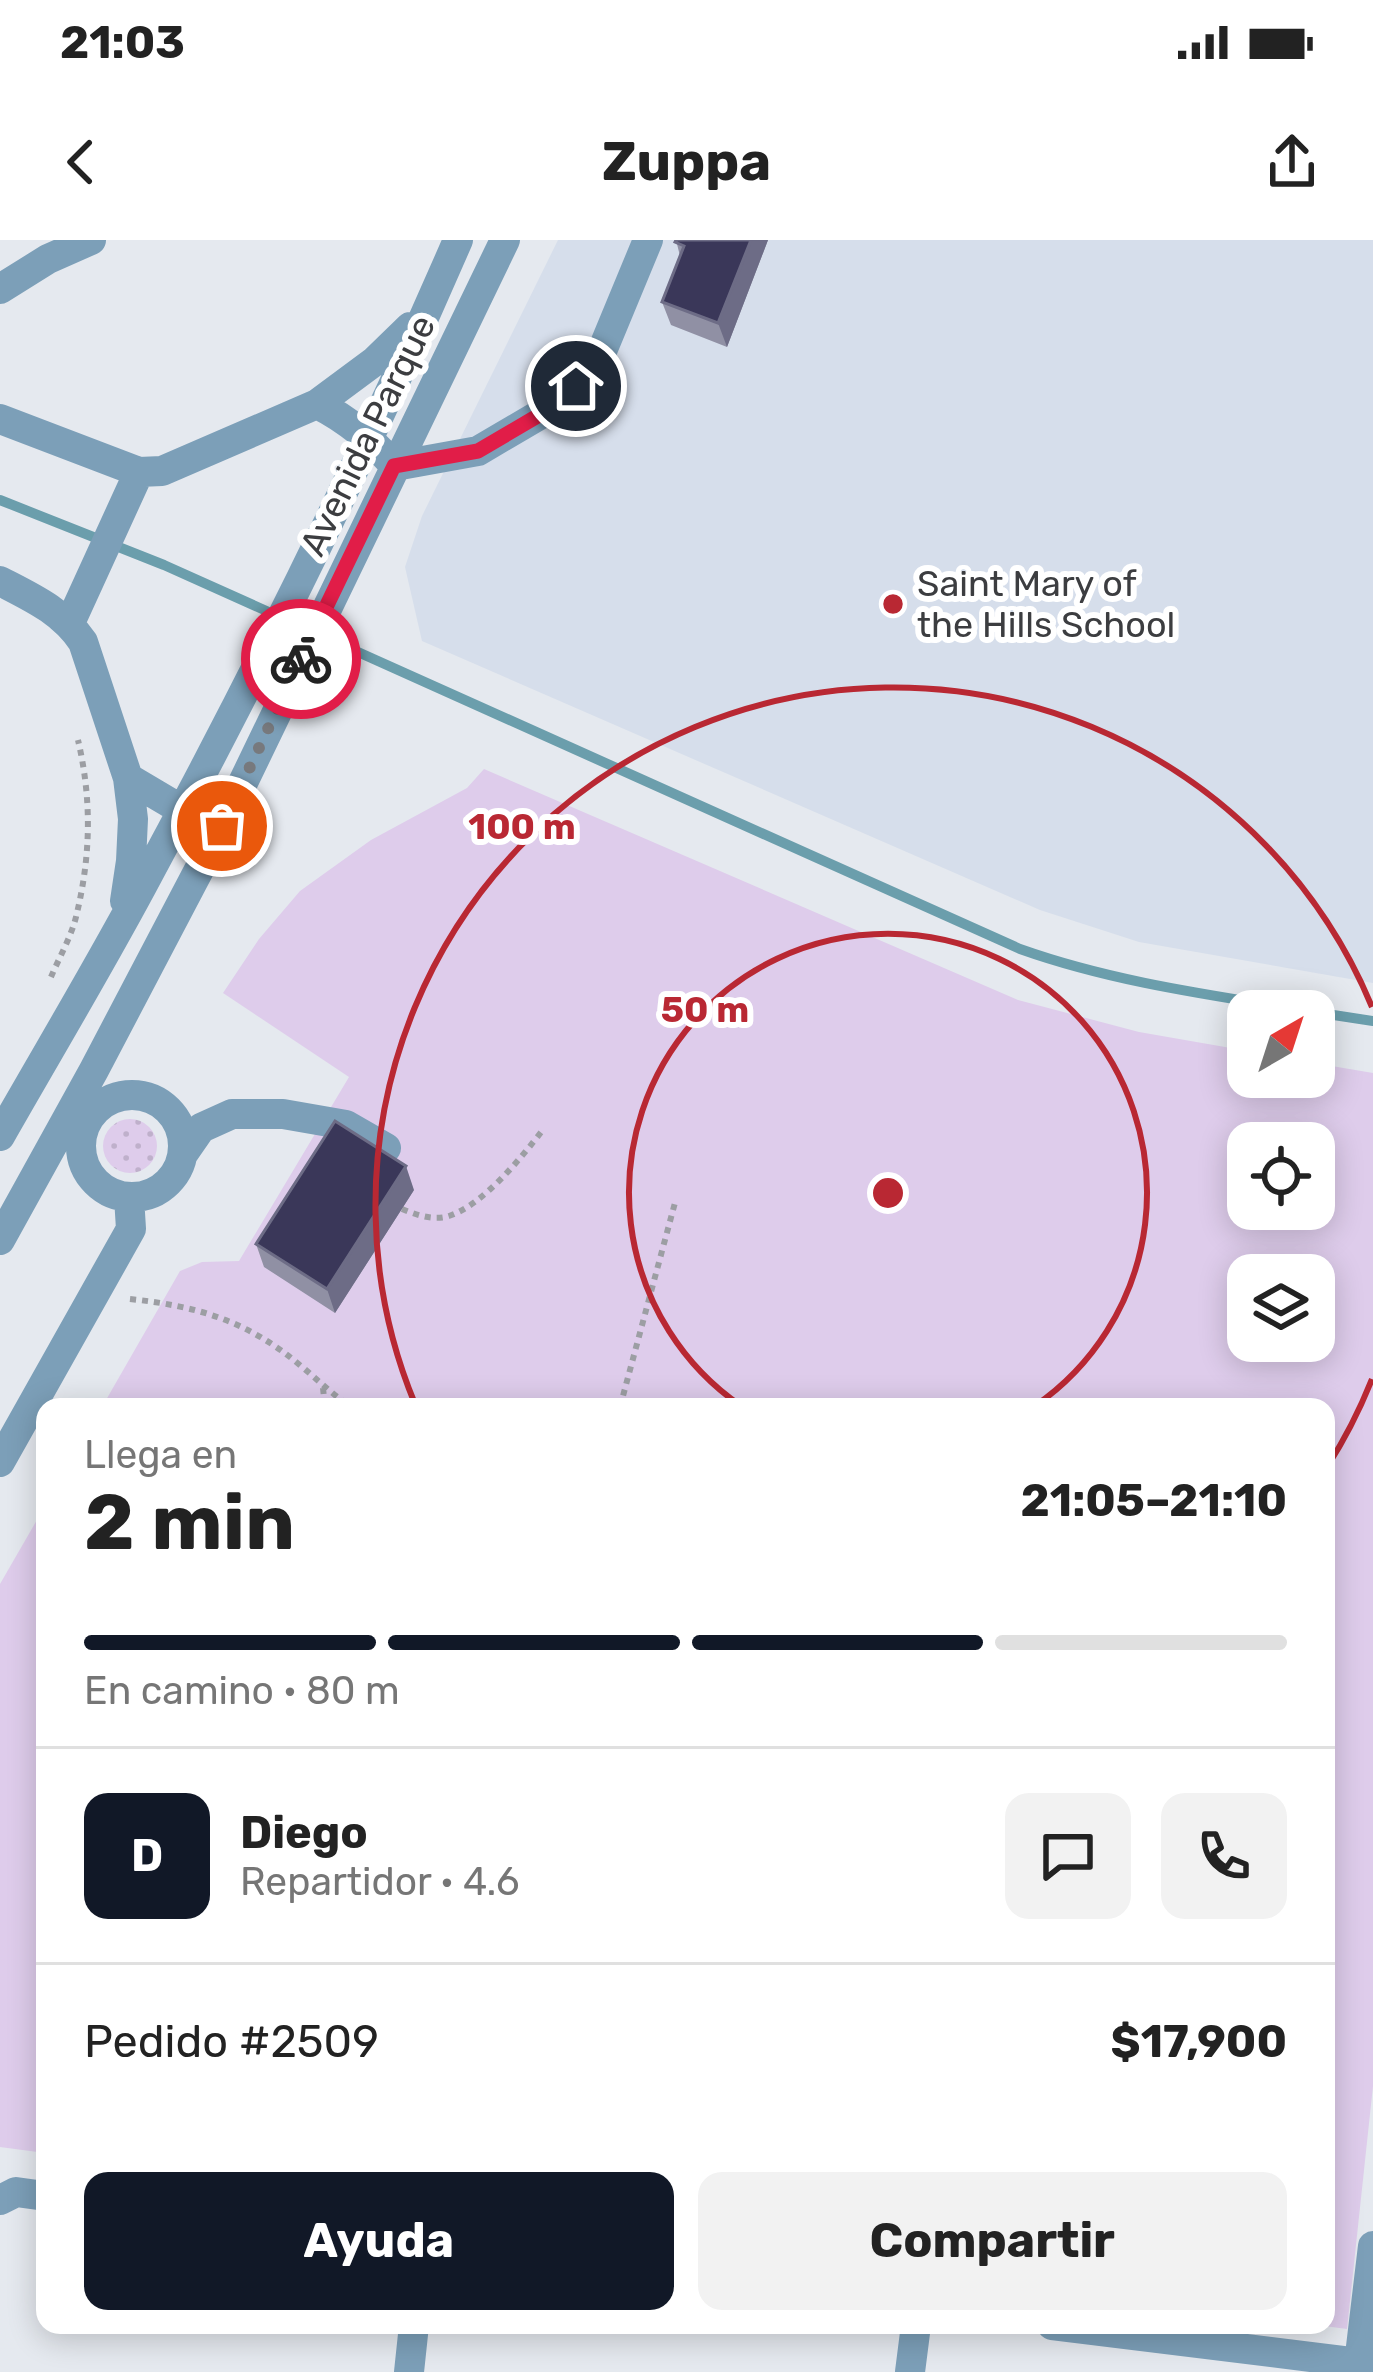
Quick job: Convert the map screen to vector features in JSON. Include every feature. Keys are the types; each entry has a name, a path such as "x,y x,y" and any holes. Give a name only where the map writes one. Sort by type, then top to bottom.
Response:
{"street":[{"path":"0,290 48,259 91,240"},
{"name":"Avenida Parque","path":"0,1136 111,942 265,652 458,240"},
{"name":"Avenida Parque","path":"0,1240 222,826 506,240"},
{"path":"317,404 352,424 394,466 478,451 558,404 595,368 648,240"},
{"path":"0,419 139,472 162,471 317,404 375,361 426,310"},
{"path":"70,623 139,472"},
{"path":"0,581 53,609 83,642 128,778 131,861 111,942"},
{"path":"128,778 182,810 222,826"},
{"path":"94,1070 116,1097"},
{"path":"145,1096 171,1112 179,1124 183,1154 170,1181 144,1196 129,1197 97,1183 81,1152 82,1134 100,1106 116,1097 145,1096"},
{"path":"183,1154 201,1129 232,1114 283,1114 346,1125 386,1148"},
{"path":"35,1177 87,1168"},
{"path":"0,1462 131,1229 129,1197"},
{"path":"0,2200 16,2192 36,2195"},
{"path":"1116,2334 1359,2368 1373,2246"},
{"path":"409,2372 413,2334"},
{"path":"910,2372 915,2334"}],"path":[{"path":"46,990 76,919 90,834 77,734"},
{"path":"402,1209 424,1217 450,1216 483,1195 542,1130"},
{"path":"622,1398 676,1199"},
{"path":"130,1299 179,1304 222,1316 300,1365 338,1398"},
{"path":"323,1388 324,1398"}],"shaded area":[{"name":"Saint Mary of the Hills School","path":"558,240 1373,240 1373,983 1139,942 1040,910 422,641 405,567 422,516"},
{"path":"484,769 1018,1000 1139,1032 1227,1047 1227,1098 1335,1098 1335,1067 1373,1073 1373,2086 1347,2329 1335,2327 1335,1398 107,1398 180,1271 202,1262 239,1261 349,1077 223,993 259,939 300,891 371,840 467,788"},
{"path":"130,1119 149,1127 157,1146 149,1165 130,1173 111,1165 103,1146 111,1127"},
{"path":"36,1522 36,2152 0,2147 0,1584"}],"building":[{"path":"676,240 751,240 718,323 662,302 684,246"},
{"path":"335,1121 406,1166 327,1289 256,1244"}],"waterway":[{"path":"0,500 164,565 1020,949 1126,979 1227,998"},
{"path":"1335,1015 1373,1021"}],"way so far":[{"path":"222,826 301,659"}],"place":[{"name":"Saint Mary of the Hills School","path":"893,604"}],"route":[{"path":"301,659 394,466 478,451 558,404 576,386"}]}
